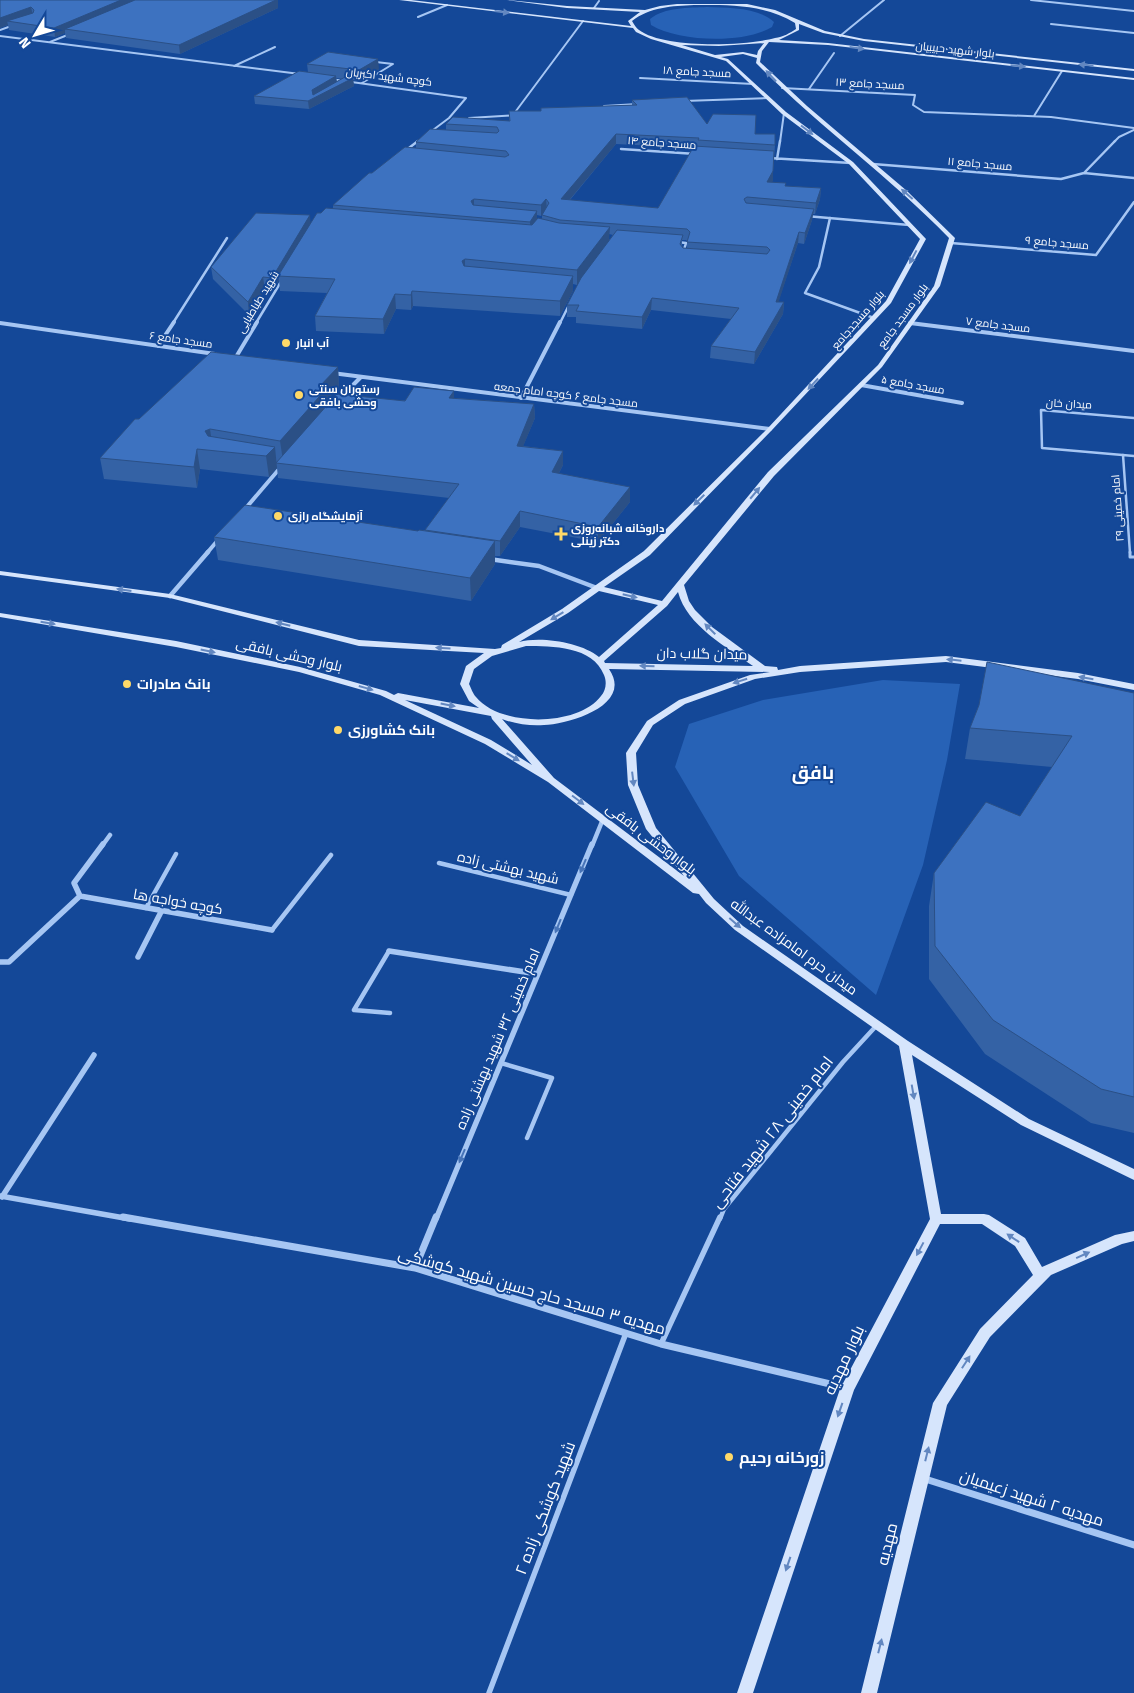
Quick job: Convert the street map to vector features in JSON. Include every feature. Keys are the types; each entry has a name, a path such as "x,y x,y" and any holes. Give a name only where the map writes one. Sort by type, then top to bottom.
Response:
{"main road":[{"path":"401,0 632,27 650,37 666,41 716,46 770,41 789,36 798,29 797,22"},
{"path":"509,0 567,7 647,10 694,4 747,6"},
{"path":"726,0 747,6"},
{"path":"632,27 630,21 655,3"},
{"name":"بلوار شهید حبیبیان","path":"747,6 779,12 808,27 840,36 1134,70"},
{"path":"555,18 578,16 583,12 567,7"},
{"path":"828,44 819,39 840,36"},
{"name":"بلوار مسجدجامع","path":"505,647 565,611 646,553 770,429 889,302 923,239 851,163 784,113 727,60 666,41"},
{"path":"770,41 758,57 758,62 782,88 928,212 952,238 951,243"},
{"name":"بلوار شهید حبیبیان","path":"770,41 828,44 1134,79"},
{"path":"715,56 738,53 758,57"},
{"name":"بلوار مسجد جامع","path":"602,663 664,604 771,474 880,366 937,286 951,243"},
{"name":"بلوار وحشی بافقی","path":"0,573 170,596 359,643 492,651"},
{"path":"680,584 686,604 718,636 762,668"},
{"path":"597,588 664,604"},
{"name":"بلوار وحشی بافقی","path":"0,615 176,644 300,670 383,693 488,742 551,780 710,902"},
{"path":"383,693 491,714 516,722 540,723 564,720 584,714 600,703 609,691 610,678 602,663 586,652 567,646 526,643 505,647 492,651 476,662 466,674 465,688 472,702 491,714"},
{"name":"میدان حرم امامزاده عبدالله","path":"1134,687 1078,676 946,659 800,669 753,677 682,702 650,723 631,753 633,785 651,829 710,902 739,928 904,1044 1025,1122 1134,1175"},
{"name":"میدان گلاب دان","path":"602,663 800,669"},
{"name":"بلوار وحشی بافقی","path":"491,714 551,780"},
{"path":"904,1044 936,1219 984,1219 1020,1242 1041,1277 1046,1271 1112,1242 1134,1236"},
{"name":"بلوار مهدیه","path":"745,1693 848,1388 936,1219"},
{"name":"مهدیه","path":"869,1693 940,1403 986,1333 1041,1277"}],"street":[{"path":"840,36 884,0"},
{"path":"1031,0 1134,11"},
{"path":"594,8 599,1"},
{"path":"418,17 447,5"},
{"path":"513,115 583,21"},
{"path":"0,30 17,24"},
{"path":"1051,24 1134,33"},
{"path":"50,42 77,31"},
{"path":"0,36 300,75"},
{"path":"234,66 275,47"},
{"path":"809,90 834,53"},
{"path":"1062,71 1034,116 1134,129"},
{"name":"کوچه شهید اکبریان","path":"328,78 466,98 449,118"},
{"name":"مسجد جامع ۱۸","path":"640,78 753,84"},
{"path":"339,86 347,81"},
{"name":"مسجد جامع ۱۳","path":"782,88 915,95 913,105 924,112 1034,116"},
{"path":"681,101 768,98"},
{"path":"595,106 643,103"},
{"path":"777,159 784,113"},
{"path":"469,118 522,114"},
{"path":"411,155 401,154 449,118 459,118"},
{"path":"1084,173 1119,137 1134,129"},
{"name":"مسجد جامع ۱۴","path":"621,149 699,154"},
{"path":"768,158 851,163"},
{"name":"مسجد جامع ۱۱","path":"873,164 1062,179 1084,173"},
{"path":"1084,173 1134,178"},
{"name":"مسجد جامع ۹","path":"951,243 1096,255 1134,202"},
{"path":"802,216 909,225"},
{"path":"830,218 819,267 806,293 874,318"},
{"path":"158,346 227,238"},
{"path":"668,242 686,243 682,256"},
{"name":"شهید طباطبایی","path":"236,357 286,271"},
{"path":"521,398 573,296"},
{"name":"مسجد جامع ۶","path":"0,323 216,354"},
{"name":"مسجد جامع ۷","path":"910,323 1134,352"},
{"name":"مسجد جامع ۶","path":"226,355 245,358"},
{"path":"331,373 360,378"},
{"path":"338,400 360,378"},
{"name":"مسجد جامع ۶ کوچه امام جمعه","path":"360,378 770,429"},
{"name":"مسجد جامع ۵","path":"861,384 962,402"},
{"path":"241,514 283,465 274,463"},
{"path":"170,596 222,536"},
{"path":"480,558 539,566 597,588"},
{"name":"امام خمینی ۳۲ شهید بهشتی زاده","path":"415,1268 603,819"},
{"path":"0,962 9,962 80,896 74,883 110,835"},
{"name":"کوچه خواجه ها","path":"80,896 272,930"},
{"path":"138,957 162,910"},
{"path":"389,951 538,974"},
{"path":"1,1196 94,1055"},
{"name":"مهدیه ۳ مسجد حاج حسین شهید کوشکی","path":"1,1196 415,1268 661,1344 848,1388"},
{"name":"مهدیه ۲ شهید زعیمیان","path":"921,1477 1134,1545"}],"lane":[{"path":"362,83 393,64 374,62"},
{"path":"426,136 434,136"},
{"name":"میدان خان","path":"1134,418 1041,410 1042,448 1134,456"},
{"name":"امام خمینی ۲۹","path":"1122,455 1130,557 1134,558"},
{"path":"146,908 176,854"},
{"path":"272,930 331,855"},
{"name":"شهید بهشتی زاده","path":"439,863 571,894"},
{"path":"389,951 354,1010 390,1013"},
{"name":"امام خمینی ۲۸ شهید فتاحی","path":"661,1344 724,1209 843,1062 877,1025"},
{"path":"501,1063 552,1078 527,1138"},
{"name":"شهید کوشکی زاده ۲","path":"489,1693 626,1333"}],"shaded area":[{"path":"707,7 733,8 760,13 774,22 772,27 760,32 745,36 712,39 678,35 651,25 650,19 663,12"},
{"path":"883,680 960,684 947,760 923,865 876,995 739,876 675,767 689,724 763,700"}],"building":[{"path":"0,0 121,0 54,28 7,21 33,13 34,10 31,7 0,18"},
{"path":"135,0 276,0 179,45 65,29"},
{"path":"328,52 378,59 359,70 307,64"},
{"path":"299,71 336,76 312,90 313,95 345,77 353,78 308,101 254,96"},
{"path":"687,97 707,124 713,114 756,115 755,134 775,134 775,145 698,140 699,138 616,134 561,199 658,208 694,146 774,151 773,171 767,182 786,183 785,186 821,188 816,203 747,197 744,199 746,203 814,209 805,233 799,232 776,302 784,302 755,352 711,346 739,308 652,298 642,317 576,311 579,305 567,305 581,278 617,230 683,235 680,244 683,248 767,254 770,250 767,247 687,242 690,232 687,229 560,220 542,215 549,203 546,199 541,205 474,199 471,201 473,205 537,211 530,222 333,205 369,173 372,173 405,147 505,157 509,155 506,151 416,142 430,129 497,133 499,131 497,127 446,124 453,117 510,121 509,111 637,105 632,100"},
{"path":"326,208 532,225 538,218 559,223 610,227 577,270 465,259 462,261 464,266 573,276 560,301 412,291 411,295 395,294 383,319 315,316 335,279 278,276 317,213 321,213"},
{"path":"256,213 310,215 272,278 263,277 248,302 211,267"},
{"path":"211,352 338,367 319,387 327,388 280,441 210,429 205,431 208,436 275,447 266,456 197,449 194,467 100,458 135,419 139,419"},
{"path":"414,387 454,391 449,398 534,404 517,446 563,451 552,472 630,487 598,527 520,511 500,541 425,530 459,484 276,463 337,394 405,401"},
{"path":"245,505 495,541 470,578 214,537"},
{"path":"987,662 1134,693 1134,1097 1101,1089 993,1020 935,946 934,873 986,802 1020,816 1072,736 970,728 979,705"}],"place":[{"name":"آب انبار","path":"286,343"},
{"name":"رستوران سنتی وحشی بافقی","path":"299,395"},
{"name":"آزمایشگاه رازی","path":"278,516"},
{"name":"داروخانه شبانه‌روزی دکتر زینلی","path":"561,534"},
{"name":"بانک صادرات","path":"127,684"},
{"name":"بانک کشاورزی","path":"338,730"},
{"name":"زورخانه رحیم","path":"729,1457"}],"district":[{"name":"بافق","path":"813,772"}]}
